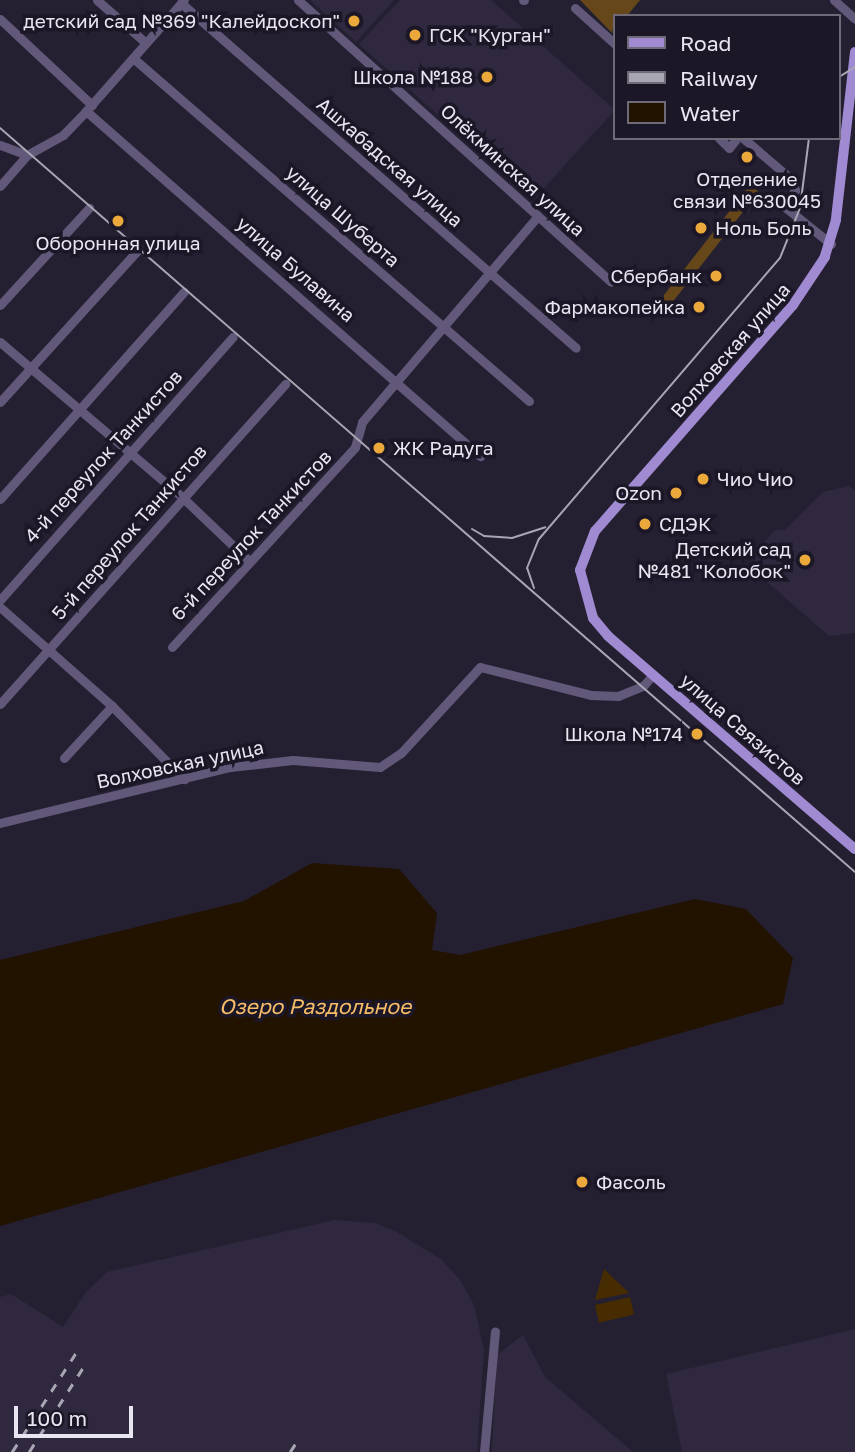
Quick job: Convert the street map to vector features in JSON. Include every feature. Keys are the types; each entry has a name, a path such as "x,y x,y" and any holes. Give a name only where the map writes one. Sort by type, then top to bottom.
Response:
{"main road":[{"name":"Волховская улица","path":"608,636 593,618 584,593 580,570 586,543 793,305 831,244 852,94 855,52"},
{"name":"улица Связистов","path":"608,636 855,849"}],"street":[{"path":"97,0 146,43"},
{"name":"Олёкминская улица","path":"298,0 611,282"},
{"path":"834,0 855,19"},
{"path":"0,186 27,155 63,135 182,1"},
{"name":"Ашхабадская улица","path":"182,1 576,348"},
{"path":"575,8 614,43"},
{"name":"улица Булавина","path":"0,19 89,108 480,456"},
{"name":"улица Шуберта","path":"133,58 529,401"},
{"path":"721,140 729,148 735,140"},
{"path":"745,140 791,179 795,190 785,207 831,244"},
{"path":"0,145 27,155"},
{"path":"0,305 89,208"},
{"path":"397,381 538,216"},
{"path":"0,402 136,251"},
{"path":"0,499 184,292"},
{"name":"4-й переулок Танкистов","path":"0,600 127,452 233,337"},
{"path":"0,342 182,497 248,560"},
{"name":"6-й переулок Танкистов","path":"173,647 248,560 355,447 362,422 397,381"},
{"name":"5-й переулок Танкистов","path":"0,704 285,384"},
{"path":"0,607 112,706 184,779"},
{"name":"Волховская улица","path":"0,823 184,779 293,760 380,767 401,753 481,667 591,695 618,696 643,686 653,675"},
{"path":"64,758 112,706"},
{"path":"485,1452 495,1332"}],"shaded area":[{"name":"детский сад №369 \"Калейдоскоп\"","path":"310,0 394,0 356,42"},
{"name":"Школа №188","path":"400,0 491,0 614,111 533,200 359,44"},
{"path":"580,0 640,0 629,14 614,14 612,33"},
{"path":"750,185 759,192 666,311 657,304"},
{"name":"Детский сад №481 \"Колобок\"","path":"849,486 855,491 855,633 829,636 759,575 759,564 752,557 775,530 785,530 823,492"},
{"path":"335,1220 375,1223 397,1232 442,1260 460,1280 474,1305 484,1350 477,1452 0,1452 0,1297 11,1294 63,1327 86,1292 107,1272"},
{"path":"604,1269 629,1293 595,1300"},
{"path":"630,1297 634,1315 599,1323 595,1305"},
{"path":"855,1329 855,1452 682,1452 666,1374"},
{"path":"523,1335 545,1377 633,1452 492,1452 497,1355"}],"water":[{"name":"Озеро Раздольное","path":"312,863 399,869 437,913 432,950 460,955 695,899 746,909 793,958 783,1004 0,1226 0,960 244,901"}],"tram line":[{"path":"841,76 855,67"},
{"path":"0,128 855,872"},
{"path":"534,588 527,568 539,539 780,258 800,208 809,140"},
{"path":"472,529 484,536 512,538 545,527"}],"railway":[{"path":"12,1452 77,1351"},
{"path":"29,1452 86,1363"},
{"path":"290,1452 299,1438"}],"place":[{"name":"детский сад №369 \"Калейдоскоп\"","path":"354,21"},
{"name":"ГСК \"Курган\"","path":"415,35"},
{"name":"Школа №188","path":"487,77"},
{"name":"Отделение связи №630045","path":"747,157"},
{"name":"Оборонная улица","path":"118,221"},
{"name":"Ноль Боль","path":"701,228"},
{"name":"Сбербанк","path":"716,276"},
{"name":"Фармакопейка","path":"699,307"},
{"name":"ЖК Радуга","path":"379,448"},
{"name":"Чио Чио","path":"703,479"},
{"name":"Ozon","path":"676,493"},
{"name":"СДЭК","path":"645,524"},
{"name":"Детский сад №481 \"Колобок\"","path":"805,560"},
{"name":"Школа №174","path":"697,734"},
{"name":"Фасоль","path":"582,1182"}]}
